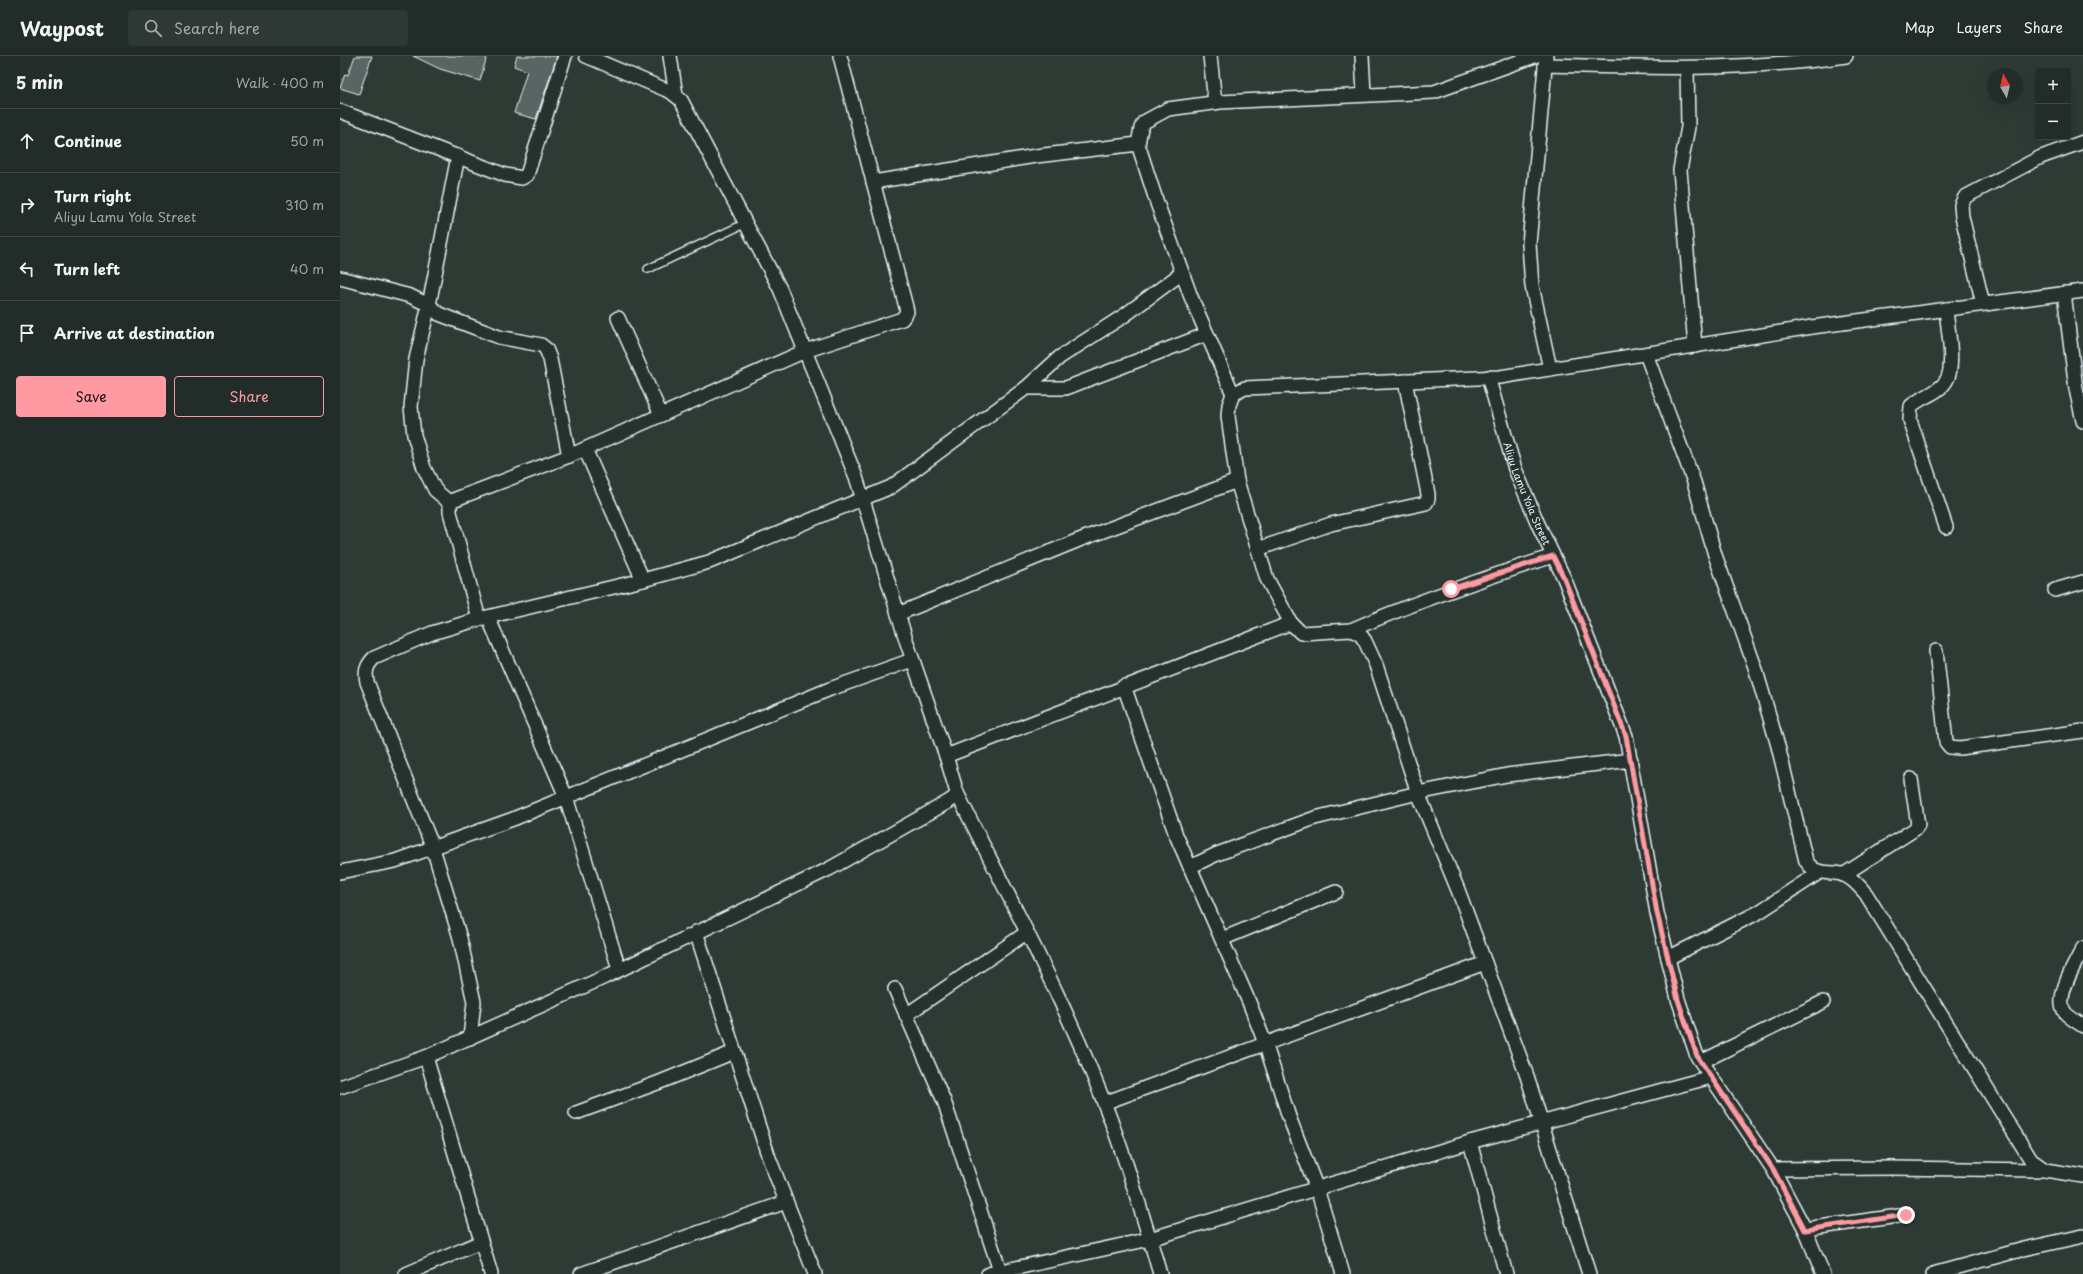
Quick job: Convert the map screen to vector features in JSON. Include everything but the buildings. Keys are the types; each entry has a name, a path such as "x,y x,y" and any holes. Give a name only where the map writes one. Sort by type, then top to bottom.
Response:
{"street":[{"path":"340,111 511,176 522,178 526,175 565,56"},
{"path":"586,56 676,95 681,100 780,288 856,477 912,660 946,756 957,793 1065,1011 1104,1103 1150,1239 1160,1274"},
{"path":"670,56 676,95"},
{"path":"450,503 465,494 506,481 568,456 805,351 902,319 907,312 840,56"},
{"path":"1210,56 1215,103"},
{"path":"1362,56 1364,94"},
{"path":"1535,56 1434,92 1364,94 1215,103 1168,108 1150,117 1141,128 1138,144 1182,273 1233,394 1229,405 1228,416 1237,481 1258,549 1268,579 1291,623 1301,633 1351,630 1401,608 1451,589 1553,556"},
{"path":"1550,369 1532,286 1529,244 1545,61 1687,69 1757,66 1846,56"},
{"path":"1687,69 1688,127 1680,170 1695,346"},
{"path":"1983,304 1962,217 1961,205 1965,196 2040,157 2083,142"},
{"path":"873,182 1036,156 1138,144"},
{"path":"458,156 429,306 416,359 411,408 414,436 424,468 435,490 450,503 450,512 483,618 566,797 619,969"},
{"path":"470,1038 474,1002 460,938 433,848 365,673 368,665 374,658 388,650 432,633 483,618 643,580 709,562 891,487 1026,388 1060,357 1125,315 1182,273"},
{"path":"340,278 410,296 429,306 439,314 499,337 541,345 546,349 555,381 568,456"},
{"path":"1233,394 1245,388 1488,377 1550,369 1812,327 2083,291"},
{"path":"2064,293 2076,389 2083,421"},
{"path":"1946,309 1951,365 1947,380 1937,390 1919,399 1911,406 1910,420 1946,526"},
{"path":"618,318 661,415"},
{"path":"1026,388 1066,388 1207,334"},
{"path":"1646,354 1694,482 1715,555 1755,667 1778,746 1806,861 1811,868 1820,872 1843,874 1856,883 1866,894 2006,1122 2031,1160 2045,1170"},
{"name":"Aliyu Lamu Yola Street","path":"1488,377 1515,469 1564,578 1616,707 1626,736 1657,913 1678,1000 1697,1056 1773,1169 1805,1230 1823,1274"},
{"path":"1258,549 1337,522 1426,503 1428,494 1406,381"},
{"path":"586,448 643,580"},
{"path":"898,614 1072,543 1237,481"},
{"path":"2055,590 2083,582"},
{"path":"946,756 1124,686 1291,623"},
{"path":"1351,630 1360,634 1376,664 1418,793 1485,963 1527,1076 1589,1274"},
{"path":"1936,651 1946,742 1950,747 1960,748 2083,731"},
{"path":"340,872 395,862 513,819 823,692 912,660"},
{"path":"1124,686 1176,835 1222,939 1265,1043 1289,1117 1317,1189 1343,1274"},
{"path":"1190,867 1237,846 1315,818 1418,793 1507,776 1631,760"},
{"path":"1843,874 1915,829 1918,825 1911,779"},
{"path":"340,1087 426,1057 470,1038 829,869 948,802 954,798 957,793"},
{"path":"1668,958 1759,912 1820,872"},
{"path":"1222,939 1336,892"},
{"path":"696,932 734,1052 786,1202 815,1274"},
{"path":"906,1014 1026,933"},
{"path":"2083,948 2063,991 2062,1004 2064,1012 2083,1026"},
{"path":"1104,1103 1485,963"},
{"path":"895,989 944,1101 1003,1272 1150,1239 1470,1142 1711,1077"},
{"path":"1701,1062 1823,1002"},
{"path":"576,1113 660,1082 734,1052"},
{"path":"426,1057 491,1274"},
{"path":"1470,1142 1506,1274"},
{"path":"1773,1169 1891,1168 2045,1170 2083,1176"},
{"path":"581,1274 786,1202"},
{"path":"1805,1230 1906,1215"},
{"path":"1933,1274 2024,1249 2083,1236"},
{"path":"406,1274 481,1242"}],"lane":[{"path":"648,269 746,223"}],"route":[{"path":"1451,589 1553,556 1564,578 1616,707 1626,736 1657,913 1678,1000 1697,1056 1773,1169 1805,1230 1906,1215"}]}
